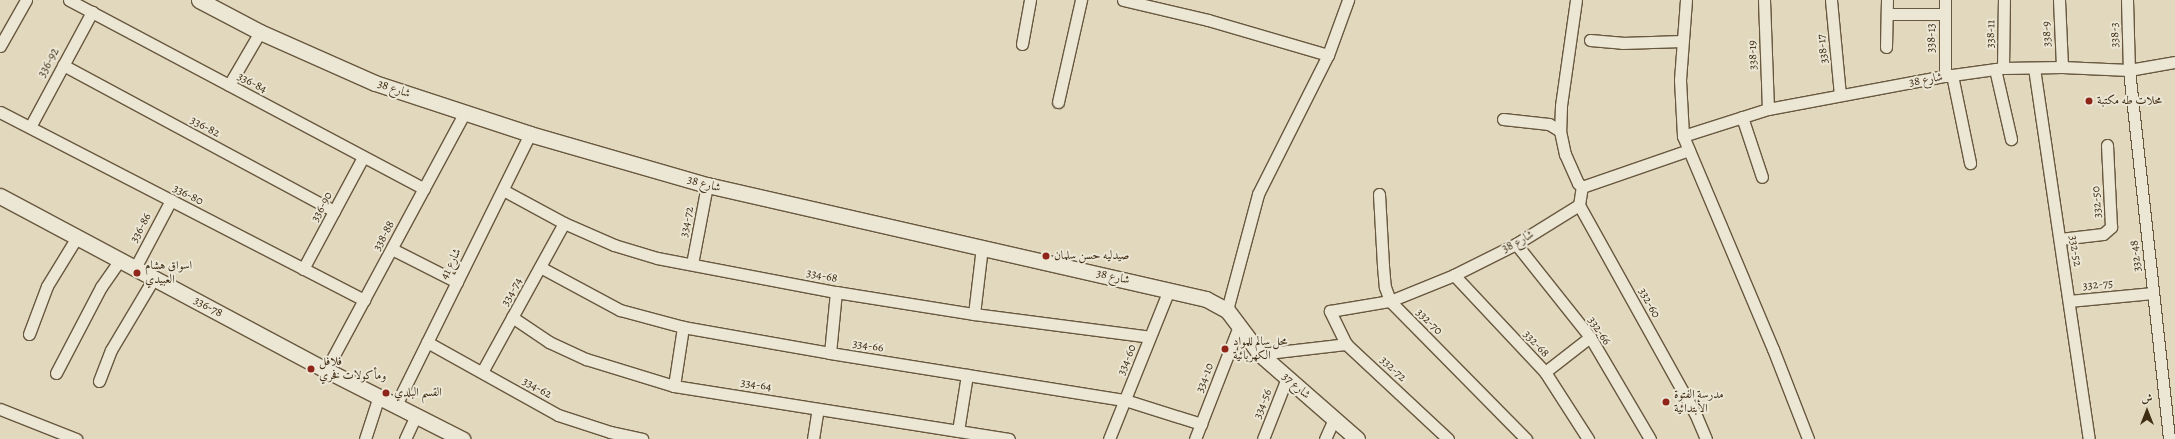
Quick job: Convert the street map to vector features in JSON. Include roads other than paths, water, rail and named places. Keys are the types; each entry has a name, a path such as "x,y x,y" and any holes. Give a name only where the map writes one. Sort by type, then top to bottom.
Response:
{"street":[{"path":"0,46 26,0"},
{"name":"336-84","path":"69,0 424,189"},
{"name":"شارع 38","path":"199,0 260,32 375,83 464,114 530,134 707,185 1170,290 1206,299 1227,310"},
{"path":"1022,44 1030,0"},
{"path":"1058,102 1081,0"},
{"path":"1123,0 1208,20 1328,55"},
{"path":"1227,310 1258,194 1328,55 1348,0"},
{"path":"1576,0 1561,106 1560,131 1568,159 1578,183 1582,187"},
{"path":"1686,0 1680,80 1683,136 1773,349 1808,439"},
{"name":"338-19","path":"1764,0 1768,109"},
{"name":"338-17","path":"1831,0 1840,95"},
{"path":"1886,47 1887,0"},
{"name":"338-13","path":"1945,0 1949,76 1970,163"},
{"name":"338-11","path":"2004,0 1999,69 2011,139"},
{"name":"338-9","path":"2059,0 2062,67"},
{"name":"338-3","path":"2127,0 2129,70"},
{"name":"336-92","path":"30,127 92,12"},
{"path":"1887,14 1945,14"},
{"path":"229,86 260,32"},
{"path":"1590,40 1622,43 1682,41"},
{"name":"شارع 38","path":"1683,136 1768,109 1949,76 1999,69 2062,67 2129,70 2175,62"},
{"name":"336-82","path":"63,65 334,211"},
{"name":"332-52","path":"2034,68 2089,439"},
{"name":"332-48","path":"2129,70 2169,439"},
{"name":"336-80","path":"0,112 364,300"},
{"name":"338-88","path":"326,370 464,114"},
{"path":"1742,117 1762,177"},
{"path":"1504,119 1549,124 1560,131"},
{"name":"شارع 41","path":"396,405 530,134"},
{"name":"332-50","path":"2060,239 2103,234 2111,227 2107,145"},
{"path":"1582,187 1689,150"},
{"name":"336-90","path":"303,269 363,157"},
{"name":"334-72","path":"692,264 707,185"},
{"path":"1579,205 1582,187"},
{"name":"334-68","path":"503,190 564,223 614,245 657,258 836,292 974,314 1150,337"},
{"name":"332-70","path":"1379,194 1382,266 1385,287 1390,301 1523,438"},
{"name":"336-78","path":"0,196 326,370 462,439"},
{"name":"336-86","path":"135,268 171,200"},
{"name":"شارع 38","path":"1330,311 1390,301 1454,274 1516,244 1579,205"},
{"name":"332-60","path":"1579,205 1695,414 1706,439"},
{"name":"334-74","path":"482,372 564,223"},
{"path":"29,334 47,286 77,237"},
{"name":"332-66","path":"1516,244 1590,337 1650,439"},
{"path":"974,314 982,247"},
{"path":"392,249 457,282"},
{"path":"56,373 101,287 120,260"},
{"name":"334-66","path":"540,267 620,310 683,327 830,353 1125,400 1201,424"},
{"name":"332-68","path":"1454,274 1546,372 1588,439"},
{"path":"99,381 112,350 154,278"},
{"name":"334-60","path":"1109,439 1170,290"},
{"path":"830,353 836,292"},
{"name":"332-75","path":"2069,301 2153,293"},
{"name":"شارع 37","path":"1227,310 1260,354 1357,439"},
{"name":"332-72","path":"1330,311 1346,344 1448,439"},
{"name":"334-64","path":"512,318 549,342 586,359 674,386 1009,439"},
{"name":"334-10","path":"1195,439 1239,326"},
{"path":"674,386 683,327"},
{"path":"1546,372 1590,337"},
{"name":"334-62","path":"427,342 558,415 610,432 642,439"},
{"path":"1260,354 1346,344"},
{"path":"958,431 967,375"},
{"name":"334-56","path":"1263,439 1287,378"},
{"path":"366,439 379,396"},
{"path":"0,409 76,439"},
{"path":"813,439 818,409"},
{"path":"405,439 416,415"},
{"path":"1325,439 1334,419"}],"place":[{"name":"محلات طه مكتبة","path":"2089,101"},
{"name":"صيدليه حسن سلمان","path":"1046,256"},
{"name":"اسواق هشام العبيدي","path":"137,273"},
{"name":"محل سالم للمواد الكهربائية","path":"1225,349"},
{"name":"فلافل ومأكولات فخري","path":"311,369"},
{"name":"القسم البلدي","path":"386,393"},
{"name":"مدرسة الفتوة الأبتدائية","path":"1666,402"}]}
